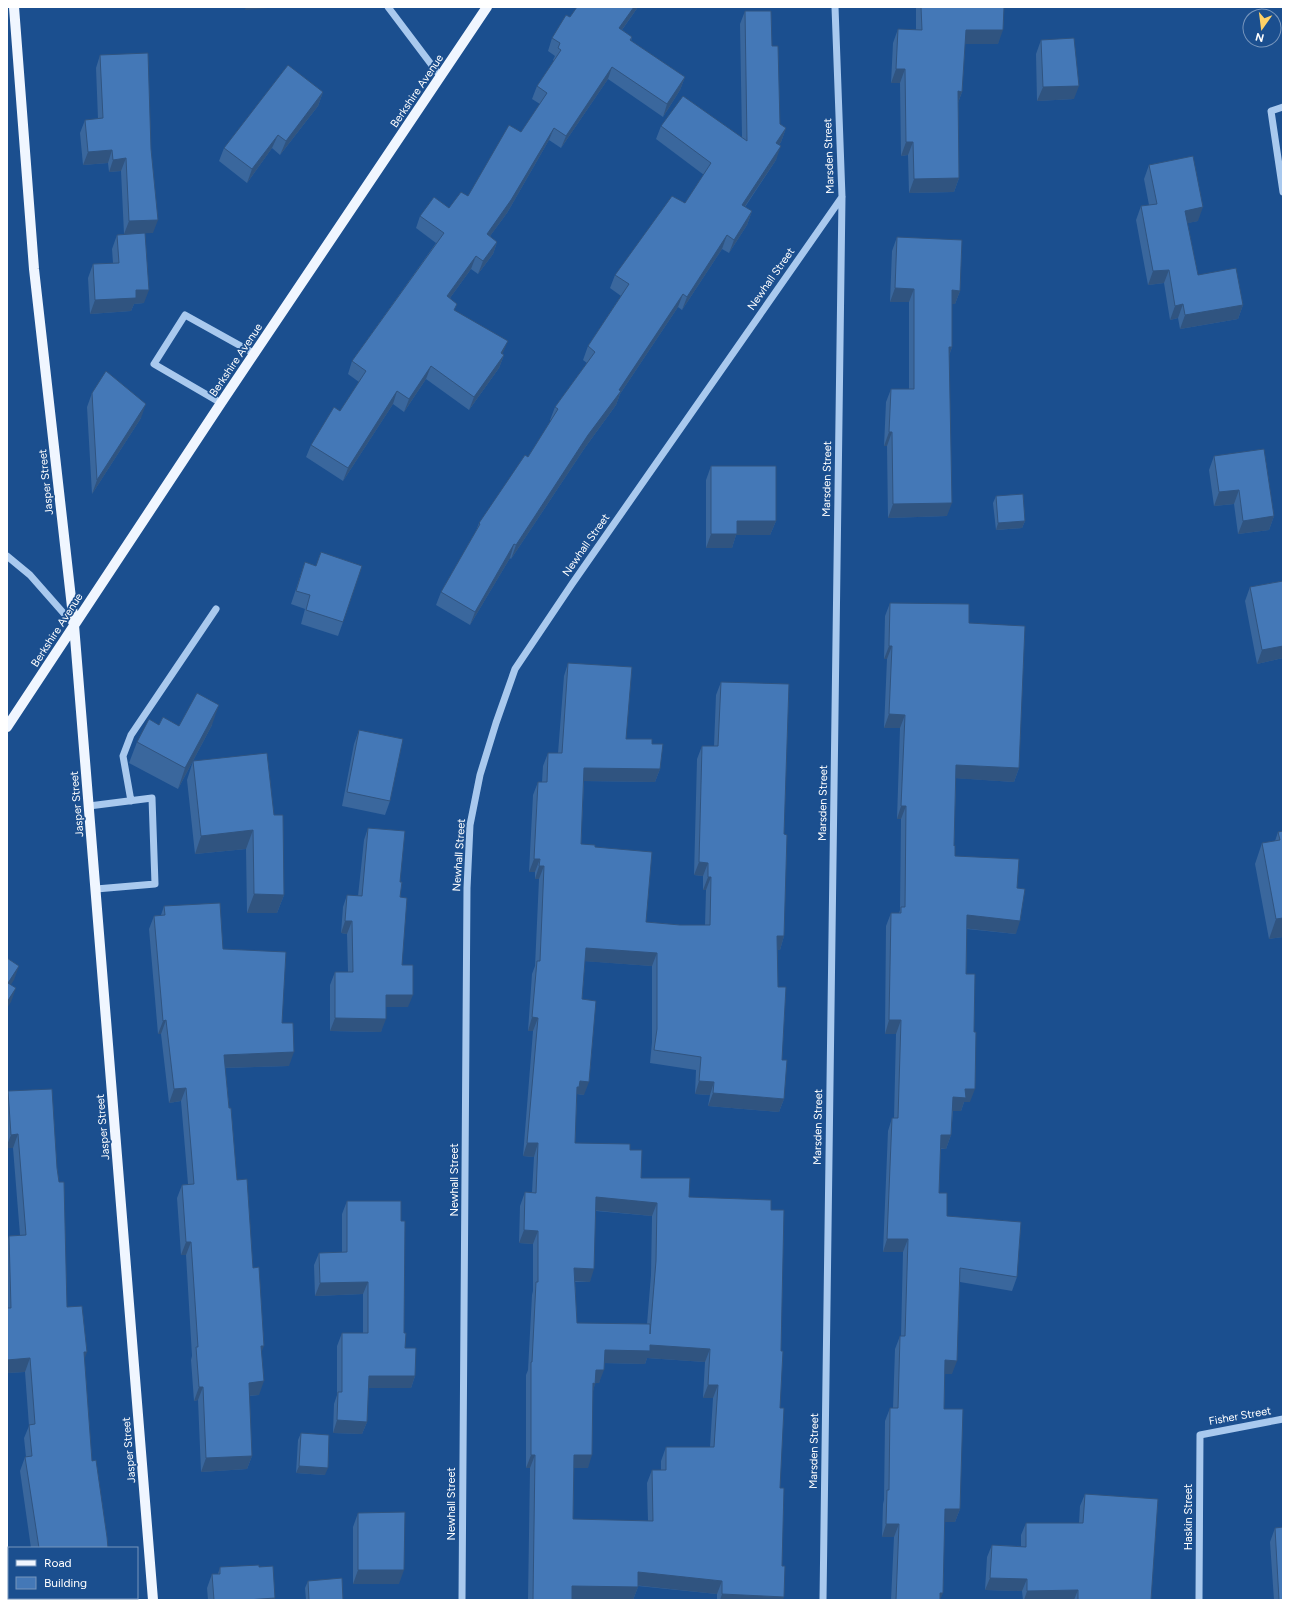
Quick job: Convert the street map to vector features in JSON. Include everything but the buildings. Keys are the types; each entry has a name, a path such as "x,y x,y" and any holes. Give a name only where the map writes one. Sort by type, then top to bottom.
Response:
{"main road":[{"name":"Jasper Street","path":"14,7 34,269 74,625 153,1600"},
{"name":"Berkshire Avenue","path":"7,727 221,403 487,7"}],"street":[{"path":"388,7 440,76"},
{"name":"Marsden Street","path":"823,1600 842,197 835,7"},
{"path":"1283,107 1271,111 1283,192"},
{"name":"Newhall Street","path":"462,1600 467,888 470,824 480,775 515,669 576,578 842,197"},
{"path":"221,403 154,364 185,315 255,354"},
{"path":"7,556 30,575 74,625"},
{"path":"131,801 123,756 131,734 216,609"},
{"path":"89,806 152,798 155,884 96,889"},
{"name":"Fisher Street","path":"1200,1435 1283,1420"},
{"name":"Haskin Street","path":"1199,1600 1200,1435"}]}
